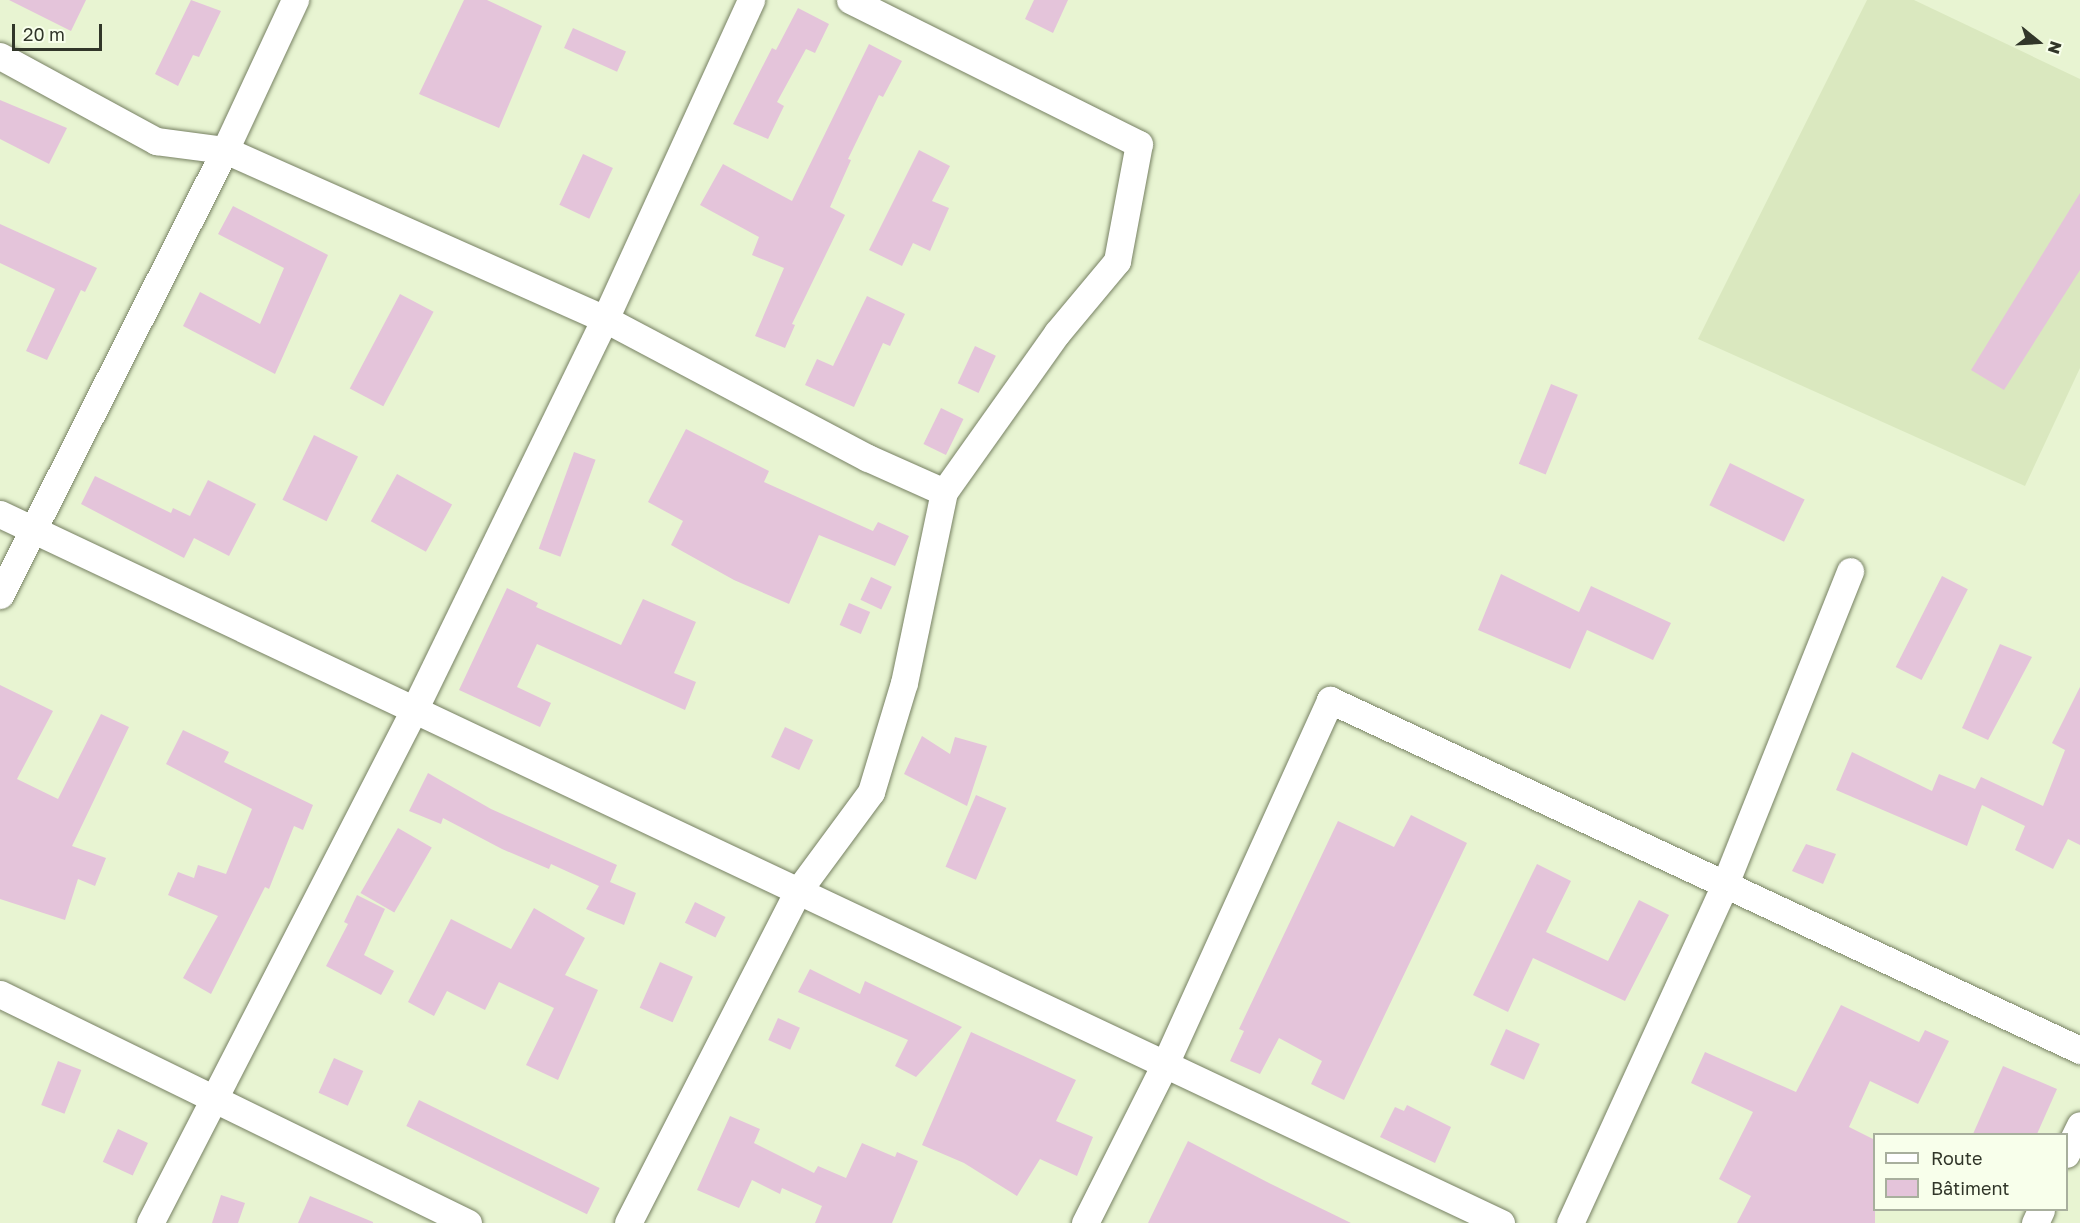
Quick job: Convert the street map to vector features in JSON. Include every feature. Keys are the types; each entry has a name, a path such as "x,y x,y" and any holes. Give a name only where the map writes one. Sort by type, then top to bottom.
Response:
{"street":[{"path":"0,595 225,150 295,0"},
{"path":"150,1223 414,710 605,319 751,0"},
{"path":"628,1223 798,891 871,792 904,682 944,492 1057,333 1117,261 1139,144 850,0"},
{"path":"0,56 156,141 225,150 605,319 868,458 944,492"},
{"path":"0,514 1501,1223"},
{"path":"1570,1223 1725,884 1850,571"},
{"path":"1084,1223 1165,1064 1330,700 2080,1050"},
{"path":"0,994 468,1223"},
{"path":"2068,1152 2080,1125"}],"shaded area":[{"path":"1867,0 1914,0 2080,79 2080,368 2025,486 1698,339"}],"building":[{"path":"9,0 86,0 71,31"},
{"path":"191,0 221,11 199,57 193,55 178,86 155,74"},
{"path":"464,0 487,0 542,26 499,128 419,94"},
{"path":"1034,0 1068,0 1053,33 1025,19"},
{"path":"798,8 829,24 815,53 806,49 777,102 784,106 768,139 733,124 772,48 776,50"},
{"path":"573,28 626,52 617,72 564,48"},
{"path":"869,44 902,61 883,97 879,95 848,159 851,160 830,207 845,215 792,324 795,325 785,348 755,336 784,268 752,255 759,237 700,205 723,164 792,201"},
{"path":"0,100 67,128 49,164 0,139"},
{"path":"919,150 950,166 932,201 949,208 930,251 913,243 902,266 869,250"},
{"path":"583,154 613,168 589,219 559,205"},
{"path":"2080,193 2080,270 2004,390 1971,370"},
{"path":"233,206 328,255 275,374 183,326 200,292 260,324 284,268 218,234"},
{"path":"0,224 97,268 85,292 81,290 47,360 26,351 55,289 0,263"},
{"path":"400,294 434,312 383,406 350,388"},
{"path":"867,296 905,314 890,346 883,343 854,407 805,385 817,359 833,366"},
{"path":"975,346 996,356 979,393 958,383"},
{"path":"1551,384 1578,395 1546,475 1519,464"},
{"path":"941,408 963,419 946,455 923,444"},
{"path":"686,429 769,471 764,482 873,531 878,522 909,536 895,566 819,535 789,604 734,580 671,545 683,521 648,502"},
{"path":"314,435 358,456 326,521 282,500"},
{"path":"574,452 596,460 560,557 539,549"},
{"path":"1730,463 1805,499 1784,542 1709,505"},
{"path":"397,474 452,505 426,552 371,521"},
{"path":"95,476 171,513 173,508 190,516 208,480 256,504 229,556 194,538 184,558 81,504"},
{"path":"1501,574 1579,612 1591,586 1671,623 1653,660 1587,630 1570,669 1478,630"},
{"path":"1942,576 1968,589 1922,680 1896,667"},
{"path":"871,577 892,587 881,609 860,600"},
{"path":"507,588 538,603 536,607 621,645 643,599 696,622 674,673 696,682 685,710 537,644 517,687 551,703 540,727 459,690"},
{"path":"849,603 870,612 861,634 840,625"},
{"path":"2000,644 2032,657 1988,740 1962,728"},
{"path":"0,685 53,711 17,779 58,799 101,714 129,727 72,846 106,858 95,886 78,879 65,920 0,899"},
{"path":"2080,687 2080,845 2068,839 2053,869 2015,850 2025,826 1982,805 1967,846 1836,790 1852,752 1932,791 1939,774 1975,789 1981,777 2043,806 2065,750 2052,743"},
{"path":"785,727 813,740 799,770 771,757"},
{"path":"183,730 229,752 224,762 313,805 303,830 294,826 269,889 265,887 211,994 183,978 218,916 168,895 178,872 194,878 198,865 226,874 252,809 166,764"},
{"path":"922,736 950,754 955,737 987,746 967,806 904,774"},
{"path":"428,773 491,809 617,865 610,882 636,893 624,925 586,909 599,886 551,864 549,869 502,849 443,818 441,824 409,811"},
{"path":"976,795 1006,808 976,880 946,867"},
{"path":"1411,815 1467,843 1344,1100 1311,1084 1322,1061 1279,1038 1260,1074 1230,1061 1244,1031 1239,1029 1338,821 1394,847"},
{"path":"398,828 432,848 394,912 360,893"},
{"path":"1806,844 1836,854 1823,884 1792,871"},
{"path":"1537,864 1571,881 1546,932 1608,961 1639,900 1669,915 1625,1001 1533,958 1508,1012 1473,995"},
{"path":"357,895 385,909 364,955 394,971 381,995 326,966 348,924 344,922"},
{"path":"695,902 726,917 715,938 685,923"},
{"path":"534,908 585,938 565,975 598,990 558,1080 526,1065 554,1008 499,982 485,1010 447,991 434,1016 408,1002 451,919 511,949"},
{"path":"660,962 693,977 673,1022 640,1008"},
{"path":"810,969 860,994 865,981 962,1027 916,1077 895,1066 908,1040 798,992"},
{"path":"1841,1005 1919,1042 1925,1030 1949,1041 1918,1104 1870,1081 1849,1127 1873,1139 1875,1223 1737,1223 1751,1196 1719,1179 1753,1112 1691,1083 1705,1052 1796,1092"},
{"path":"778,1018 800,1028 790,1050 768,1040"},
{"path":"1506,1029 1540,1044 1524,1080 1490,1065"},
{"path":"971,1032 1076,1080 1056,1121 1093,1137 1077,1176 1040,1159 1017,1196 964,1163 922,1145"},
{"path":"334,1058 363,1071 348,1106 319,1093"},
{"path":"58,1061 81,1070 64,1114 41,1105"},
{"path":"2003,1066 2057,1089 2037,1133 1973,1133"},
{"path":"419,1100 600,1188 587,1214 406,1126"},
{"path":"1407,1105 1451,1127 1435,1163 1380,1137 1395,1107 1404,1111"},
{"path":"730,1116 760,1129 754,1143 814,1173 818,1166 846,1178 862,1143 895,1157 897,1152 918,1161 892,1223 815,1223 822,1206 782,1188 780,1194 752,1180 739,1208 697,1190"},
{"path":"118,1129 148,1143 133,1176 103,1162"},
{"path":"1188,1141 1269,1183 1351,1223 1148,1223"},
{"path":"221,1195 245,1203 238,1223 212,1223"},
{"path":"310,1196 373,1222 373,1223 298,1223"}]}
